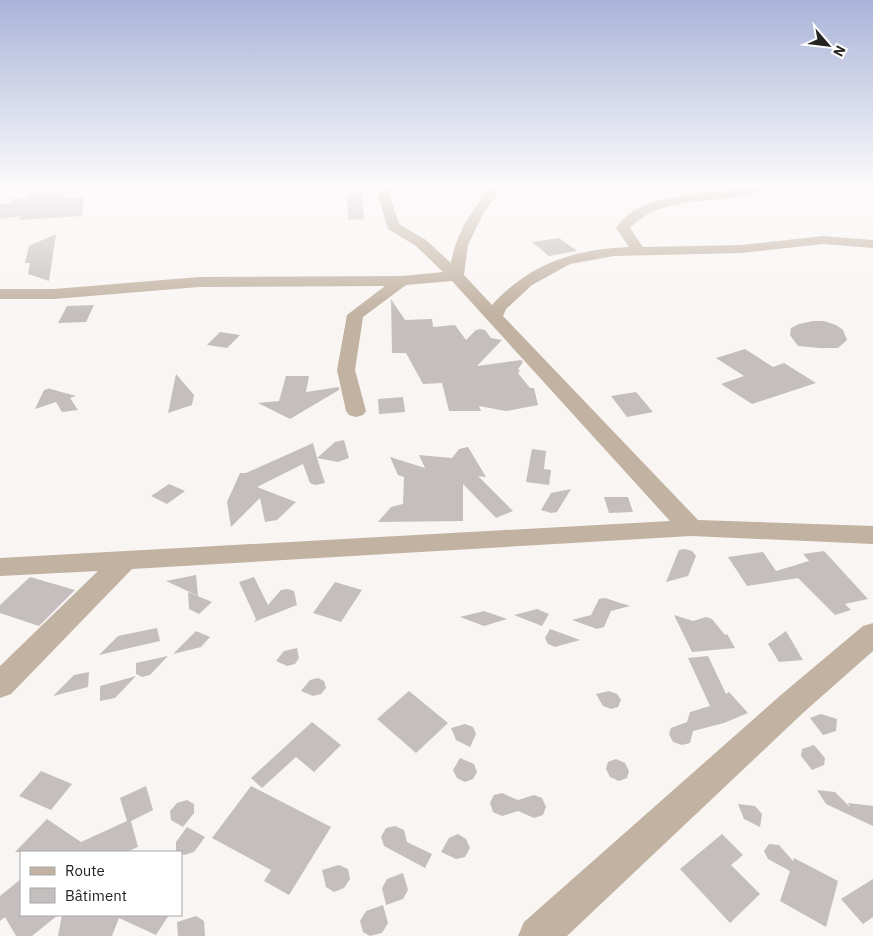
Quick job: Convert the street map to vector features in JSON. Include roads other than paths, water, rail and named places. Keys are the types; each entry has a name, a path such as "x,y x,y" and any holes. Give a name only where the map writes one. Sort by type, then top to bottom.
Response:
{"street":[{"path":"397,229 421,243 456,276 691,528"},
{"path":"456,276 461,245 469,229"},
{"path":"623,229 638,252"},
{"path":"494,318 499,307 526,282 566,260 614,252 741,249 823,240 873,244"},
{"path":"0,294 54,294 199,282 402,281 456,276"},
{"path":"356,411 346,370 355,315 402,281"},
{"path":"0,567 123,562 691,528 873,535"},
{"path":"0,685 123,562"},
{"path":"538,936 793,703 873,634"}]}
